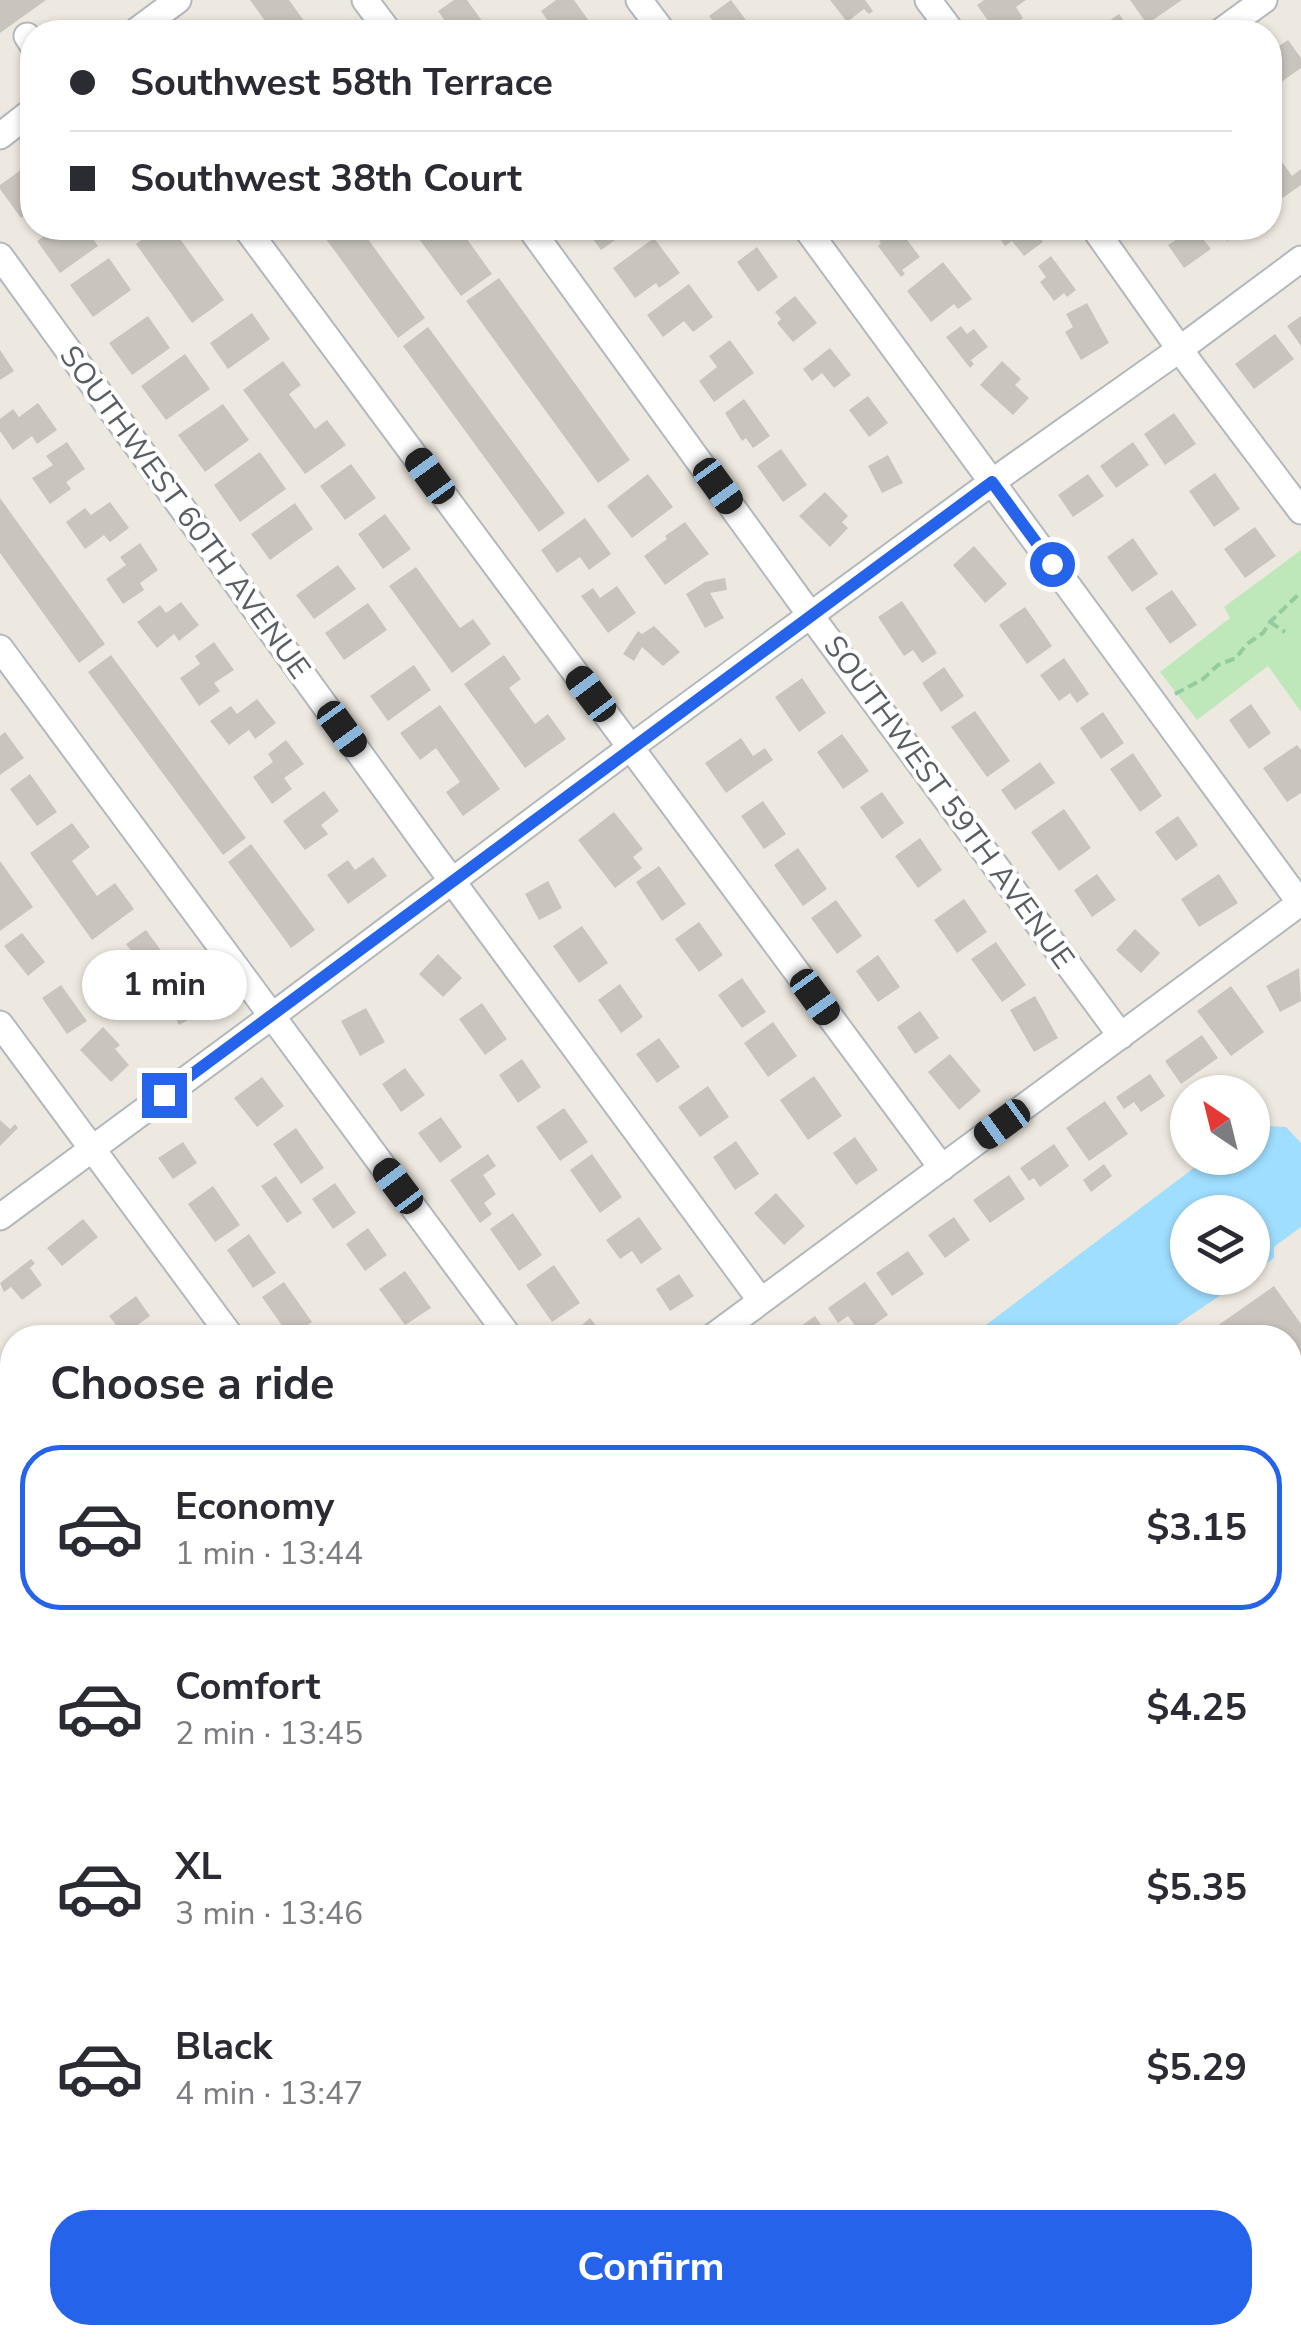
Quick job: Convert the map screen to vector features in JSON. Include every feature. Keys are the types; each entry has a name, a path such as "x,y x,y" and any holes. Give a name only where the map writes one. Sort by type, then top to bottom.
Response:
{"street":[{"path":"1236,20 1264,0"},
{"path":"0,136 20,120"},
{"path":"255,240 942,1168"},
{"name":"SOUTHWEST 59TH AVENUE","path":"539,240 1121,1036"},
{"path":"728,1325 1301,903 815,240"},
{"path":"1103,240 1301,511"},
{"name":"SOUTHWEST 60TH AVENUE","path":"0,256 452,882 761,1301"},
{"path":"0,1217 992,482 1301,259"},
{"path":"0,648 500,1325"},
{"path":"0,1024 214,1325"}],"path":[{"path":"1175,694 1204,679 1218,664 1236,658 1301,592"},
{"path":"1270,622 1285,632"}],"green space":[{"path":"1301,550 1301,712 1268,666 1197,720 1160,672 1230,618 1224,607"}],"water":[{"path":"1270,1126 1286,1127 1301,1143 1301,1227 1274,1247 1274,1258 1270,1261 1270,1195 1170,1195 1170,1295 1221,1295 1176,1325 986,1325 1184,1175 1270,1175"}],"building":[{"path":"0,0 46,0 0,33"},
{"path":"250,0 289,0 303,20 264,20"},
{"path":"454,0 467,0 481,20 444,20 438,11"},
{"path":"556,0 574,0 588,20 547,20 541,11"},
{"path":"731,0 746,20 712,20 709,16"},
{"path":"830,0 865,0 873,11 869,14 864,9 845,20"},
{"path":"984,0 1026,0 1016,7 1023,18 1020,20 988,20 977,5"},
{"path":"1130,0 1182,0 1153,20 1144,20"},
{"path":"1288,40 1301,58 1301,68 1282,81 1282,44"},
{"path":"1282,162 1292,176 1301,169 1301,185 1282,198"},
{"path":"20,171 20,217 0,189"},
{"path":"94,240 98,246 60,273 37,241"},
{"path":"142,240 181,240 224,300 192,323 136,244"},
{"path":"327,240 369,240 425,318 398,338"},
{"path":"420,240 468,240 492,274 461,296"},
{"path":"594,240 615,240 601,250"},
{"path":"655,240 680,273 635,298 613,268"},
{"path":"907,240 920,257 902,270 905,274 901,277 878,246 879,241"},
{"path":"1001,240 1043,242 1024,256 1012,241 1005,246"},
{"path":"1176,240 1204,240 1211,249 1184,268 1168,245"},
{"path":"757,247 778,277 758,292 737,262"},
{"path":"1051,256 1076,290 1054,301 1040,282 1046,277 1038,266"},
{"path":"109,258 131,290 93,317 70,285"},
{"path":"943,262 972,299 958,309 954,304 931,322 907,291"},
{"path":"499,278 630,460 598,483 466,301"},
{"path":"689,284 713,317 693,332 684,321 663,337 647,315"},
{"path":"795,296 817,323 793,342 777,323 781,319 775,312"},
{"path":"1087,303 1109,343 1081,360 1065,332 1073,327 1066,314"},
{"path":"252,313 270,339 228,369 210,343"},
{"path":"148,316 170,348 132,375 109,343"},
{"path":"1301,316 1301,346 1287,326"},
{"path":"961,326 967,334 974,329 988,347 971,360 974,364 970,368 946,337"},
{"path":"428,327 565,513 539,532 403,346"},
{"path":"1275,334 1294,359 1254,389 1235,364"},
{"path":"730,340 754,373 714,402 699,381 717,367 709,356"},
{"path":"830,348 851,375 834,388 822,373 812,381 803,369"},
{"path":"0,350 14,371 0,380"},
{"path":"185,354 210,389 166,420 141,386"},
{"path":"283,361 301,385 289,394 315,429 327,420 346,445 305,474 243,390"},
{"path":"1002,361 1021,379 1015,385 1029,398 1013,415 980,385"},
{"path":"868,396 888,423 869,437 849,410"},
{"path":"744,399 770,436 753,448 746,438 742,441 725,413"},
{"path":"38,403 57,430 37,444 32,436 13,450 0,431 0,419 13,409 19,417"},
{"path":"223,404 249,440 205,472 178,435"},
{"path":"1174,413 1196,444 1165,465 1144,434"},
{"path":"67,442 85,469 66,482 71,489 50,504 32,478 53,465 46,456"},
{"path":"1133,442 1149,465 1116,488 1100,466"},
{"path":"781,449 807,485 783,502 757,466"},
{"path":"260,452 286,489 240,522 214,485"},
{"path":"888,455 903,483 882,493 868,466"},
{"path":"351,464 376,498 345,520 320,486"},
{"path":"1215,473 1240,509 1214,527 1189,491"},
{"path":"648,474 673,507 632,538 607,506"},
{"path":"1088,474 1104,496 1073,517 1058,495"},
{"path":"825,492 848,516 842,522 848,528 830,547 799,516"},
{"path":"0,498 105,644 79,663 0,553"},
{"path":"110,502 129,528 110,542 104,535 85,549 66,522 85,508 91,515"},
{"path":"295,503 313,529 270,560 251,534"},
{"path":"385,514 411,549 383,569 358,534"},
{"path":"585,518 611,554 589,570 580,557 557,573 541,550"},
{"path":"685,522 709,554 665,585 644,556"},
{"path":"1255,527 1276,556 1245,578 1224,549"},
{"path":"1133,538 1158,574 1132,592 1107,557"},
{"path":"140,543 158,570 140,583 144,590 123,604 106,579 126,565 120,557"},
{"path":"974,546 1007,584 985,603 953,565"},
{"path":"338,565 356,589 314,619 296,595"},
{"path":"416,567 460,628 473,619 491,644 452,673 389,586"},
{"path":"725,578 727,590 710,593 724,618 705,628 686,594 705,582"},
{"path":"617,586 636,613 608,633 581,596 593,588 600,598"},
{"path":"1172,590 1197,625 1170,644 1145,608"},
{"path":"902,601 937,653 922,663 913,650 904,656 878,617"},
{"path":"181,602 199,625 179,641 174,634 157,648 137,622 160,605 166,613"},
{"path":"368,603 387,630 344,660 325,633"},
{"path":"1025,607 1052,646 1027,664 999,625"},
{"path":"654,626 680,652 663,666 642,647 634,661 623,654 638,631 642,634"},
{"path":"214,642 234,670 214,683 220,691 199,706 180,678 200,664 195,656"},
{"path":"111,655 246,838 223,855 88,672"},
{"path":"504,655 521,679 509,688 535,724 548,714 566,739 525,768 464,684"},
{"path":"1064,658 1089,694 1077,703 1070,693 1059,701 1040,675"},
{"path":"414,665 431,690 388,721 370,696"},
{"path":"944,667 964,696 941,712 922,683"},
{"path":"802,678 826,713 799,732 775,697"},
{"path":"257,699 276,723 255,739 249,730 229,745 210,721 231,706 237,714"},
{"path":"1251,704 1271,733 1249,749 1229,720"},
{"path":"440,705 500,789 463,816 446,792 460,782 436,748 420,760 400,733"},
{"path":"975,711 1010,761 987,777 951,727"},
{"path":"1103,712 1124,743 1101,759 1080,728"},
{"path":"5,732 24,758 0,775 0,736"},
{"path":"842,734 869,771 843,789 817,752"},
{"path":"741,738 753,756 765,748 773,760 726,793 705,763"},
{"path":"286,740 304,764 284,778 292,789 272,804 253,777 273,762 268,754"},
{"path":"1297,745 1301,750 1301,793 1287,802 1263,768"},
{"path":"1133,753 1162,796 1140,812 1110,769"},
{"path":"1040,762 1055,783 1015,810 1001,790"},
{"path":"30,774 57,812 37,826 10,789"},
{"path":"324,791 339,811 321,825 328,834 305,850 283,821"},
{"path":"882,792 904,823 882,839 860,807"},
{"path":"763,801 786,834 764,849 741,816"},
{"path":"1064,809 1091,848 1059,871 1031,832"},
{"path":"614,812 643,849 633,857 642,868 615,888 578,840"},
{"path":"1178,816 1198,845 1176,861 1155,832"},
{"path":"72,823 90,847 72,861 97,896 115,883 134,909 92,940 30,853"},
{"path":"920,838 942,870 918,888 895,856"},
{"path":"251,844 315,930 291,948 228,862"},
{"path":"798,848 827,889 803,906 774,865"},
{"path":"373,857 387,876 348,904 327,875 348,860 355,870"},
{"path":"0,861 33,907 0,931"},
{"path":"659,866 686,904 662,921 636,882"},
{"path":"1097,874 1116,900 1092,917 1074,890"},
{"path":"1219,874 1238,903 1199,927 1181,899"},
{"path":"548,881 562,908 539,920 525,894"},
{"path":"964,899 987,932 957,953 934,920"},
{"path":"836,900 862,936 837,954 811,918"},
{"path":"699,922 723,955 699,972 675,939"},
{"path":"582,926 608,963 579,983 553,946"},
{"path":"1135,929 1160,953 1141,973 1116,950"},
{"path":"146,930 168,960 155,969 149,961 142,966 126,944"},
{"path":"22,933 45,962 28,976 4,946"},
{"path":"996,942 1026,985 1002,1002 971,959"},
{"path":"438,954 462,978 443,997 419,974"},
{"path":"878,955 900,987 878,1002 856,971"},
{"path":"1299,968 1301,1001 1280,1012 1266,986"},
{"path":"181,974 201,1013 179,1025 171,1009 163,1012 151,989"},
{"path":"742,978 766,1012 742,1028 718,995"},
{"path":"620,984 643,1017 621,1033 598,1000"},
{"path":"61,985 87,1021 67,1034 42,998"},
{"path":"1231,986 1264,1032 1231,1056 1197,1011"},
{"path":"1035,996 1058,1038 1034,1052 1010,1010"},
{"path":"482,1003 507,1039 485,1055 459,1019"},
{"path":"366,1008 385,1042 360,1056 341,1021"},
{"path":"920,1011 939,1038 915,1054 897,1027"},
{"path":"773,1022 797,1056 768,1077 744,1043"},
{"path":"103,1027 120,1045 115,1049 129,1065 111,1082 80,1050"},
{"path":"1202,1035 1218,1058 1194,1075 1175,1075 1165,1061"},
{"path":"659,1038 680,1067 657,1083 636,1054"},
{"path":"950,1054 981,1091 959,1110 928,1072"},
{"path":"522,1059 541,1087 518,1103 499,1075"},
{"path":"405,1068 425,1095 401,1112 382,1084"},
{"path":"1150,1074 1165,1096 1141,1112 1134,1102 1124,1109 1116,1097"},
{"path":"814,1076 842,1116 808,1140 780,1100"},
{"path":"262,1077 284,1106 257,1127 234,1098"},
{"path":"708,1086 729,1117 700,1137 678,1107"},
{"path":"1105,1101 1128,1134 1089,1161 1066,1128"},
{"path":"564,1108 588,1142 560,1161 536,1127"},
{"path":"441,1117 462,1147 440,1163 418,1133"},
{"path":"0,1120 10,1129 15,1124 18,1128 0,1146"},
{"path":"296,1128 324,1168 301,1184 273,1144"},
{"path":"855,1137 878,1170 856,1185 833,1153"},
{"path":"736,1141 759,1174 735,1190 713,1157"},
{"path":"183,1142 197,1163 173,1179 158,1158"},
{"path":"1054,1144 1069,1166 1040,1187 1034,1178 1029,1181 1020,1168"},
{"path":"488,1154 496,1166 483,1175 496,1194 484,1203 492,1214 480,1223 450,1180"},
{"path":"592,1154 622,1197 600,1213 570,1170"},
{"path":"1104,1164 1112,1176 1091,1192 1083,1180"},
{"path":"1009,1175 1025,1199 990,1223 973,1200"},
{"path":"276,1176 302,1213 287,1223 261,1186"},
{"path":"335,1183 356,1213 333,1229 312,1199"},
{"path":"213,1186 240,1225 215,1242 188,1204"},
{"path":"776,1193 805,1226 784,1245 754,1213"},
{"path":"513,1213 542,1255 519,1271 490,1229"},
{"path":"639,1217 662,1249 641,1264 632,1251 620,1259 606,1240"},
{"path":"954,1217 970,1240 945,1258 928,1235"},
{"path":"83,1219 98,1237 62,1266 47,1248"},
{"path":"368,1228 387,1255 365,1271 346,1244"},
{"path":"249,1234 276,1273 253,1288 227,1250"},
{"path":"908,1251 924,1274 892,1296 876,1273"},
{"path":"31,1259 35,1263 30,1268 42,1285 22,1300 11,1287 4,1292 0,1283"},
{"path":"554,1265 580,1303 552,1322 526,1285"},
{"path":"405,1271 431,1308 405,1325 379,1289"},
{"path":"679,1274 694,1296 670,1311 656,1289"},
{"path":"284,1282 312,1322 282,1325 262,1297"},
{"path":"865,1282 888,1315 874,1325 854,1325 848,1316 838,1323 828,1308"},
{"path":"1274,1286 1301,1325 1218,1325 1261,1295 1270,1295"},
{"path":"136,1296 150,1316 138,1325 116,1325 109,1316"},
{"path":"815,1316 821,1325 802,1325"}],"route":[{"path":"164,1095 992,482 1052,564"}]}
